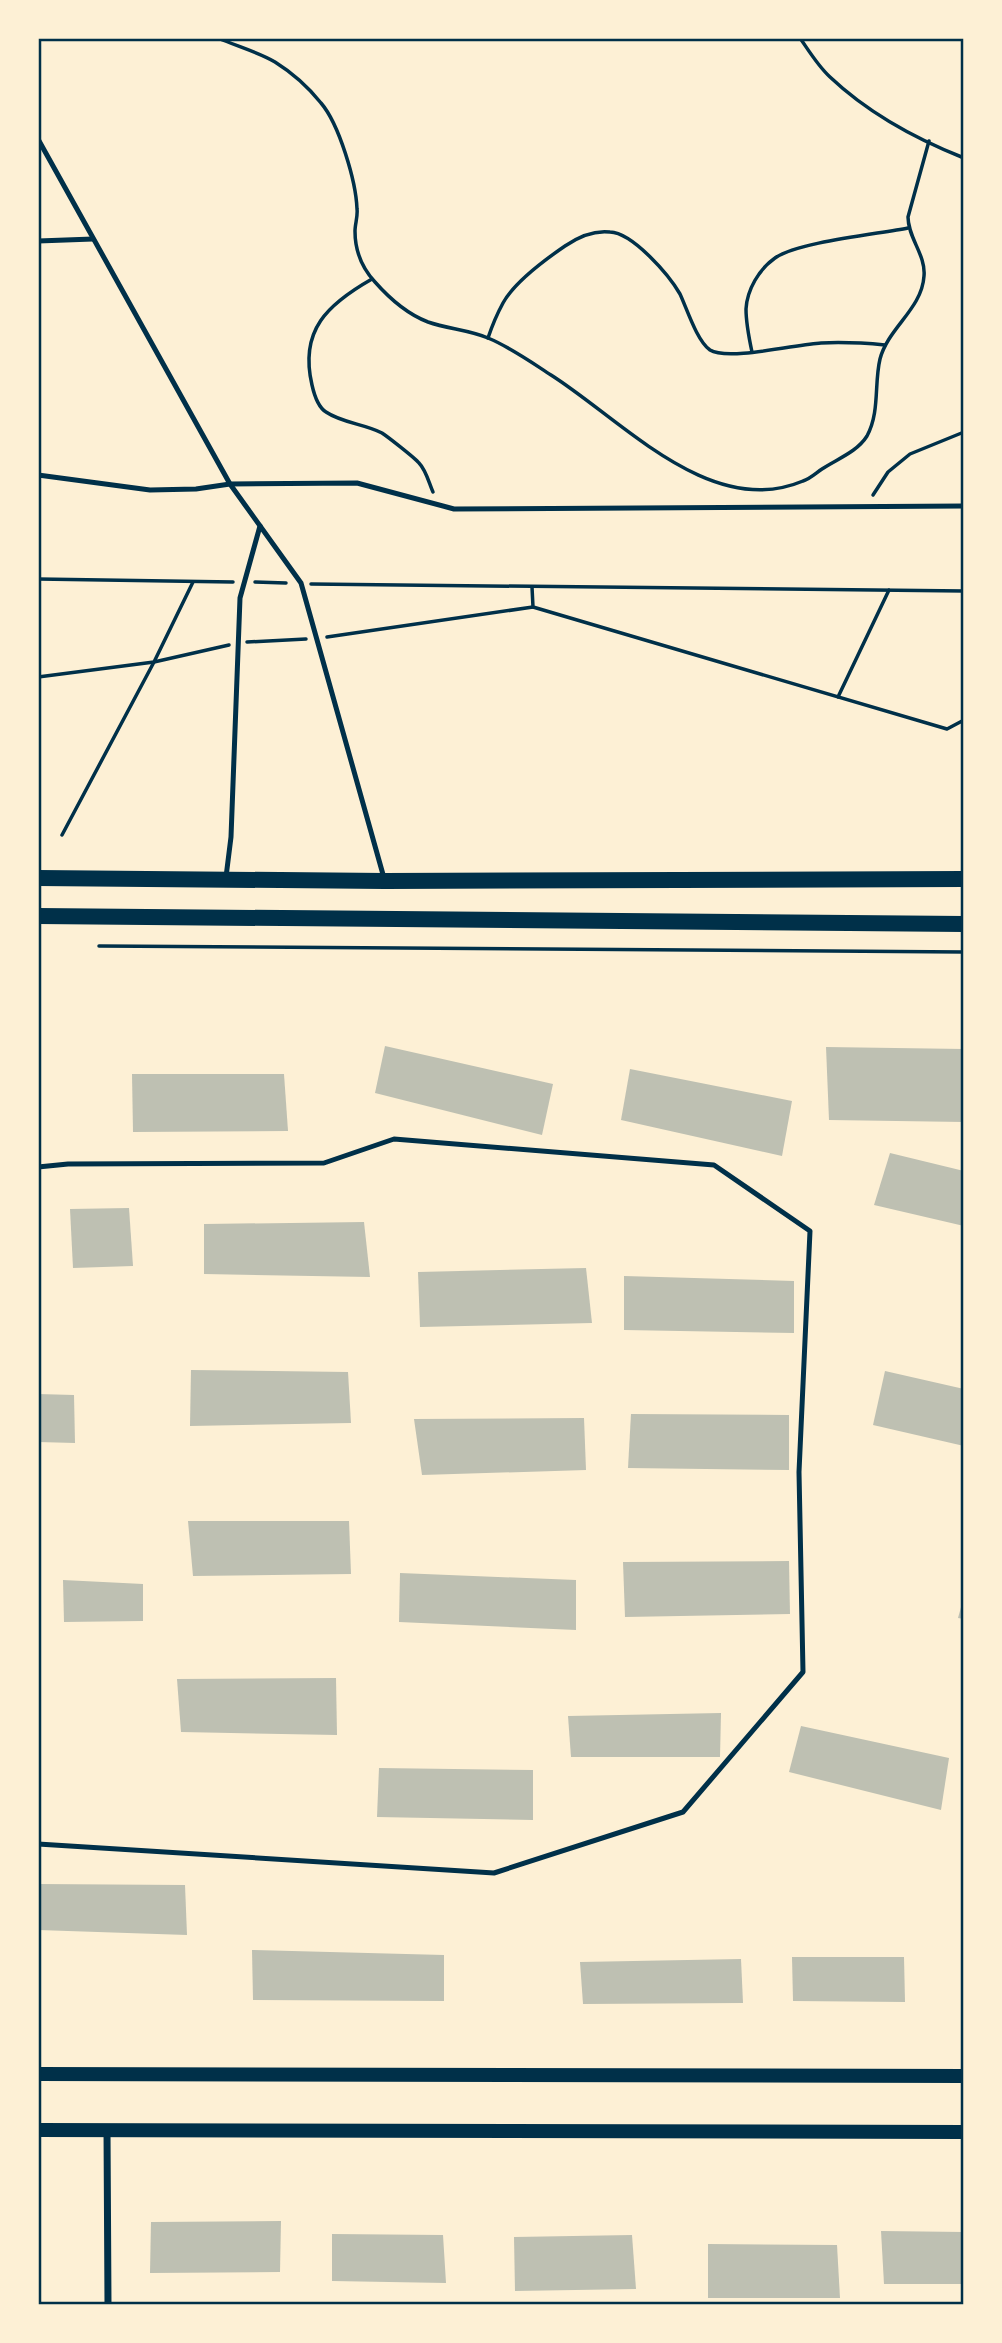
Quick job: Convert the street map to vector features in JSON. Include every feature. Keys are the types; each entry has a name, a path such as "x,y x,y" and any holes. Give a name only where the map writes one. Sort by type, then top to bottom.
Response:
{"main road":[{"path":"38,878 385,881 964,879"},
{"path":"38,916 964,924"},
{"path":"38,2074 964,2076"},
{"path":"38,2130 964,2132"}],"street":[{"path":"107,2130 107,2305"}],"lane":[{"path":"38,139 230,484 301,583 385,881"},
{"path":"38,241 93,239"},
{"path":"38,475 150,490 196,489 230,484 357,483 454,509 964,506"},
{"path":"226,880 231,837 240,598 260,525"},
{"path":"38,1167 68,1164 324,1163 394,1139 714,1165 810,1231 799,1472 803,1672 684,1812 494,1873 38,1843"}],"path":[{"path":"218,38 275,62 323,105 334,126 353,182 359,258 372,279 388,296 407,312 429,322 488,338 554,377 670,460 727,485 751,491 804,481 855,449 867,436 874,414 880,361 885,345 922,291 925,273 922,259 908,228 908,217 929,141"},
{"path":"800,38 829,76 873,111 964,158"},
{"path":"752,352 746,307 751,288 762,270 775,257 815,245 908,228"},
{"path":"488,338 503,301 541,262 578,237 612,232 622,235 659,267 678,291 700,339 711,350 723,353 752,352 819,343 885,345"},
{"path":"372,279 342,296 316,328 308,348 308,368 314,394 325,412 382,433 420,463 439,504"},
{"path":"865,508 888,472 910,454 964,432"},
{"path":"38,579 963,592"},
{"path":"62,835 154,662 193,582"},
{"path":"532,586 533,607"},
{"path":"838,697 889,590"},
{"path":"38,677 154,662 240,642 317,638 533,607 947,729 964,720"},
{"path":"99,946 964,952"}],"building":[{"path":"385,1046 553,1084 542,1135 375,1093"},
{"path":"826,1047 964,1049 964,1122 829,1120"},
{"path":"630,1069 792,1101 782,1156 621,1120"},
{"path":"132,1074 284,1074 288,1131 133,1132"},
{"path":"890,1153 964,1171 964,1226 874,1205"},
{"path":"129,1208 133,1266 73,1268 70,1209"},
{"path":"364,1222 370,1277 204,1274 204,1224"},
{"path":"586,1268 592,1323 420,1327 418,1272"},
{"path":"624,1276 794,1281 794,1333 624,1330"},
{"path":"191,1370 348,1372 351,1423 190,1426"},
{"path":"885,1371 964,1389 964,1446 873,1425"},
{"path":"38,1394 74,1395 75,1443 38,1442"},
{"path":"631,1414 789,1415 789,1470 628,1468"},
{"path":"584,1418 586,1470 422,1475 414,1419"},
{"path":"188,1521 349,1521 351,1574 193,1576"},
{"path":"789,1561 790,1614 625,1617 623,1562"},
{"path":"400,1573 576,1580 576,1630 399,1622"},
{"path":"63,1580 143,1584 143,1621 64,1622"},
{"path":"964,1601 964,1619 958,1618"},
{"path":"336,1678 337,1735 181,1732 177,1679"},
{"path":"721,1713 720,1757 571,1757 568,1716"},
{"path":"801,1726 949,1758 941,1810 789,1772"},
{"path":"379,1768 533,1770 533,1820 377,1817"},
{"path":"38,1884 185,1885 187,1935 38,1930"},
{"path":"252,1950 444,1955 444,2001 253,2000"},
{"path":"792,1957 904,1957 905,2002 793,2001"},
{"path":"741,1959 743,2003 583,2004 580,1962"},
{"path":"281,2221 280,2272 150,2273 151,2222"},
{"path":"881,2231 964,2232 964,2284 884,2284"},
{"path":"332,2234 443,2235 446,2283 332,2281"},
{"path":"632,2235 636,2289 515,2291 514,2237"},
{"path":"708,2244 837,2245 840,2298 708,2298"}]}
